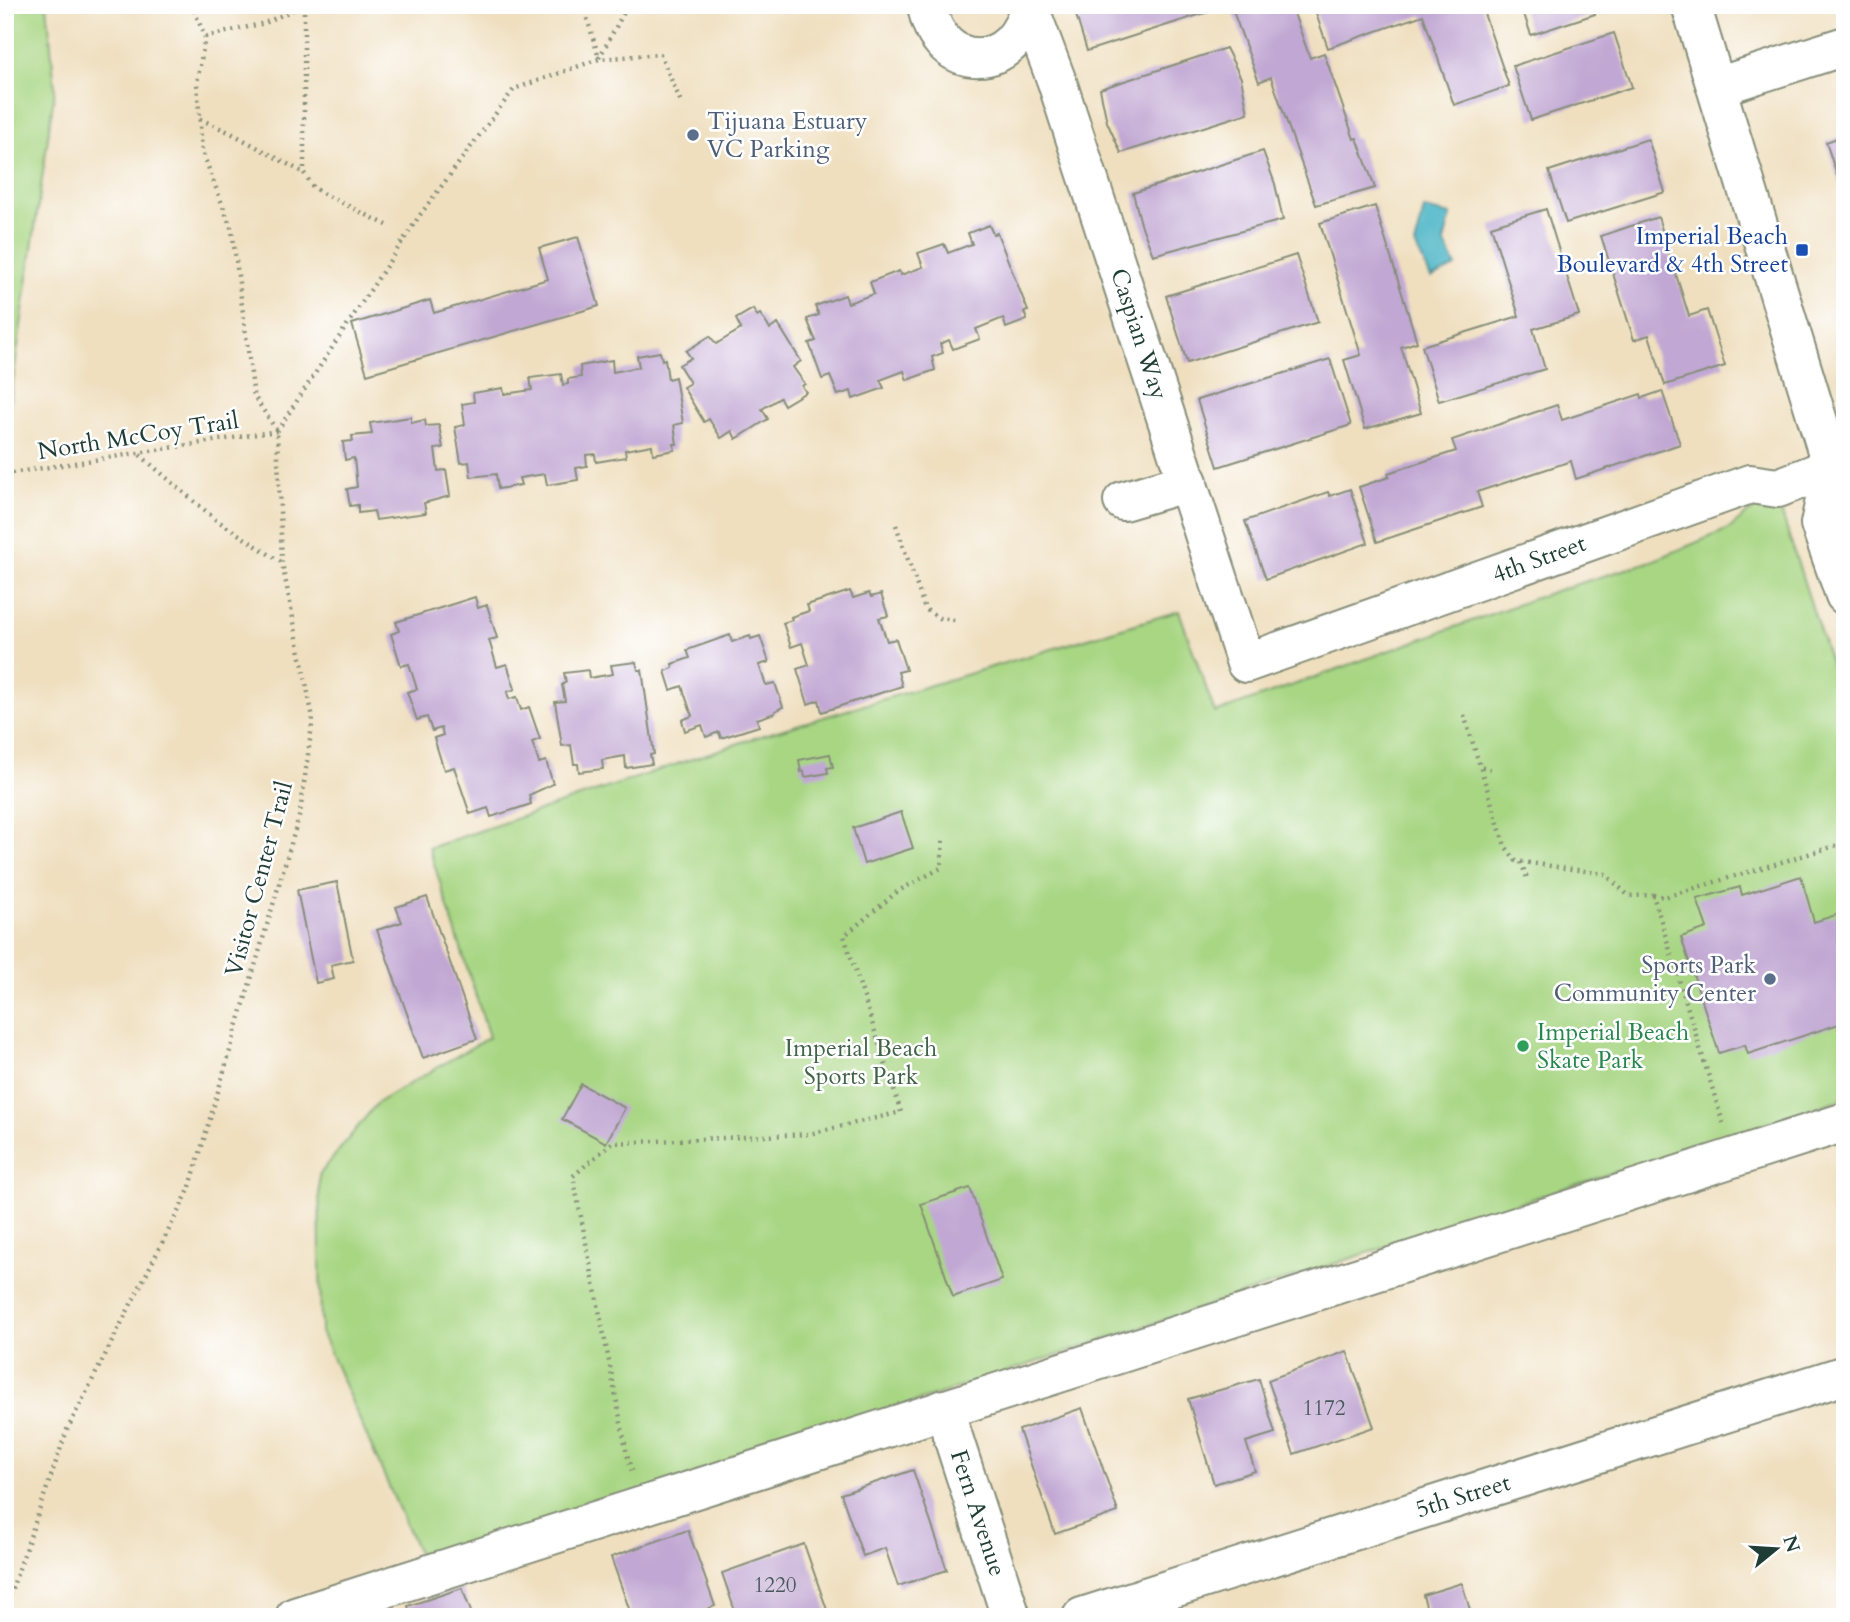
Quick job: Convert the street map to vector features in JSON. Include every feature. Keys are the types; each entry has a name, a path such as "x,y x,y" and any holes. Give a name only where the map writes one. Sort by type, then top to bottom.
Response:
{"street":[{"name":"Caspian Way","path":"927,5 937,36 949,48 965,55 981,57 998,53 1012,43 1022,29 1029,6"},
{"path":"1691,5 1838,474 1820,524 1845,595"},
{"name":"Caspian Way","path":"1029,6 1061,95 1247,663"},
{"path":"1717,87 1845,46"},
{"name":"4th Street","path":"1247,663 1750,484 1778,488 1838,474"},
{"path":"1123,501 1188,482"},
{"path":"295,1617 1734,1157 1840,1115"},
{"name":"5th Street","path":"1082,1617 1845,1375"},
{"name":"Fern Avenue","path":"944,1409 1011,1617"}],"path":[{"path":"192,5 205,37 197,83 202,151 232,230 254,396 277,431 420,215 514,89 599,59 660,54 681,102"},
{"path":"205,37 265,23 303,5 304,173"},
{"path":"583,5 599,59"},
{"path":"599,59 628,5"},
{"path":"200,119 304,173 313,187 322,193 387,225"},
{"name":"North McCoy Trail","path":"5,474 277,431"},
{"name":"Visitor Center Trail","path":"5,1609 67,1430 189,1191 300,813 313,718 282,563 277,431"},
{"path":"140,454 215,519 282,563"},
{"path":"896,525 925,609 939,618 955,620"},
{"path":"1464,715 1505,845 1516,861 1605,874 1629,896 1665,897 1845,843"},
{"path":"1481,766 1493,770"},
{"path":"640,1506 639,1492 627,1454 573,1176 612,1143 809,1134 901,1112 844,936 898,891 941,868 943,838"},
{"path":"1521,862 1527,878"},
{"path":"1653,895 1734,1157"}],"green space":[{"path":"5,5 47,5 55,88 5,437"},
{"name":"Imperial Beach Sports Park","path":"1777,499 1845,709 1845,1098 423,1564 321,1332 319,1175 377,1103 489,1037 429,848 757,737 1179,611 1215,713 1558,590 1652,561 1729,529 1749,512"}],"water":[{"path":"1424,209 1451,215 1444,242 1456,267 1431,278 1415,245"}],"building":[{"path":"1108,5 1216,5 1217,9 1087,51 1076,15"},
{"path":"1249,5 1291,5 1310,58 1324,53 1354,139 1357,138 1375,188 1316,205 1271,77 1259,82 1233,11"},
{"path":"1313,5 1481,5 1509,86 1454,105 1423,15 1328,48"},
{"path":"1521,5 1592,5 1595,14 1531,35"},
{"path":"1614,33 1632,87 1531,120 1513,66"},
{"path":"1226,48 1241,78 1248,113 1121,153 1107,122 1100,89"},
{"path":"1845,135 1845,197 1844,197 1826,142"},
{"path":"1648,139 1665,192 1566,223 1549,171"},
{"path":"1263,151 1275,184 1283,220 1153,255 1133,193"},
{"path":"1375,206 1417,342 1401,347 1421,413 1365,429 1344,360 1361,355 1320,223"},
{"path":"1546,209 1579,315 1533,329 1545,369 1439,401 1422,346 1519,316 1491,226"},
{"path":"1658,217 1689,316 1707,310 1725,366 1665,385 1649,335 1634,340 1601,236"},
{"path":"989,225 993,234 997,233 1028,311 1024,312 1027,320 1006,328 1003,318 976,329 980,339 953,349 949,340 940,344 943,353 932,357 935,370 907,380 904,371 880,380 884,388 853,399 851,391 838,395 830,376 822,379 809,343 816,341 807,319 819,315 815,306 845,295 848,303 874,294 870,282 899,271 901,275 923,267 918,253 944,244 948,253 972,244 968,233"},
{"path":"578,237 599,306 367,374 352,324 430,300 434,313 548,279 539,248"},
{"path":"1296,255 1318,322 1187,363 1166,296"},
{"path":"753,309 770,329 778,324 801,361 793,367 805,384 802,386 806,392 784,405 780,398 762,409 768,419 736,439 732,431 721,438 709,419 704,422 683,387 690,383 679,365 691,358 686,351 710,336 716,344 741,329 736,319"},
{"path":"660,352 662,360 665,359 668,379 675,377 683,423 674,425 677,444 674,444 675,450 653,454 652,445 625,450 626,457 596,462 595,454 586,455 587,466 576,468 578,480 547,485 545,474 519,478 521,485 498,489 496,474 471,477 469,462 461,463 455,427 465,425 462,404 474,402 473,393 503,388 504,394 532,390 530,378 561,374 563,385 568,384 568,379 581,377 580,366 612,360 613,372 639,367 637,356"},
{"path":"1330,359 1351,425 1218,467 1197,400"},
{"path":"1662,391 1680,444 1576,479 1571,461 1477,492 1482,507 1377,542 1359,487 1389,477 1388,473 1456,451 1452,440 1557,405 1562,420 1641,394 1642,398"},
{"path":"411,417 411,423 425,420 426,426 439,425 443,448 435,449 438,471 446,470 450,496 424,503 426,513 376,520 374,511 358,513 358,505 350,506 347,489 357,487 354,458 345,460 343,442 353,441 352,436 372,434 370,423"},
{"path":"1350,489 1368,543 1266,579 1245,521 1328,492 1330,496"},
{"path":"850,591 853,598 869,593 871,597 881,594 888,616 879,618 887,641 896,639 906,670 898,672 902,686 822,712 819,700 808,704 797,669 809,665 802,643 791,647 783,623 809,611 807,605"},
{"path":"475,597 478,608 487,605 497,638 489,640 497,667 507,664 515,689 507,692 509,699 517,697 521,710 529,707 540,739 532,742 539,763 546,761 553,784 529,795 531,804 491,817 488,808 470,814 454,767 444,770 434,738 443,735 441,728 432,731 427,717 417,720 407,692 417,689 409,664 401,666 391,634 399,631 396,622"},
{"path":"730,635 732,642 760,636 769,662 759,665 766,685 775,683 783,707 757,719 759,726 721,738 719,732 706,737 702,725 685,731 682,720 692,716 682,686 671,690 665,671 673,668 672,664 690,658 687,650"},
{"path":"636,662 638,670 642,670 654,754 650,755 652,764 626,768 625,756 602,760 603,769 579,772 578,764 574,764 571,745 562,746 555,702 565,701 562,685 566,682 564,673 588,670 589,678 613,674 611,665"},
{"path":"830,754 833,767 827,768 828,773 805,777 804,771 801,772 799,760"},
{"path":"901,812 913,848 864,864 853,828"},
{"name":"Sports Park Community Center","path":"1801,876 1814,922 1845,912 1845,1022 1748,1054 1745,1045 1719,1053 1681,937 1707,928 1697,899 1740,887 1742,895"},
{"path":"337,882 353,960 331,965 334,979 316,983 297,890"},
{"path":"427,897 477,1039 423,1058 377,930 402,922 396,907"},
{"path":"581,1084 625,1108 606,1143 562,1119"},
{"path":"970,1188 1002,1280 953,1297 921,1204"},
{"path":"1347,1351 1374,1427 1294,1454 1268,1380"},
{"path":"1259,1379 1275,1433 1246,1442 1255,1471 1214,1484 1188,1399"},
{"path":"1082,1408 1118,1512 1055,1534 1019,1430"},
{"path":"913,1470 947,1570 898,1586 885,1548 863,1556 841,1494"},
{"path":"688,1530 715,1606 685,1617 632,1617 611,1557"},
{"path":"804,1544 827,1610 809,1617 792,1617 790,1608 765,1617 737,1617 722,1573"},
{"path":"1462,1583 1472,1617 1429,1617 1423,1595"},
{"path":"462,1588 473,1617 411,1617 408,1606"}],"waterway":[{"path":"5,9 6,5"}],"place":[{"name":"Tijuana Estuary VC Parking","path":"693,135"},
{"name":"Imperial Beach Boulevard & 4th Street","path":"1802,250"},
{"name":"Sports Park Community Center","path":"1770,979"},
{"name":"Imperial Beach Skate Park","path":"1523,1046"}]}
